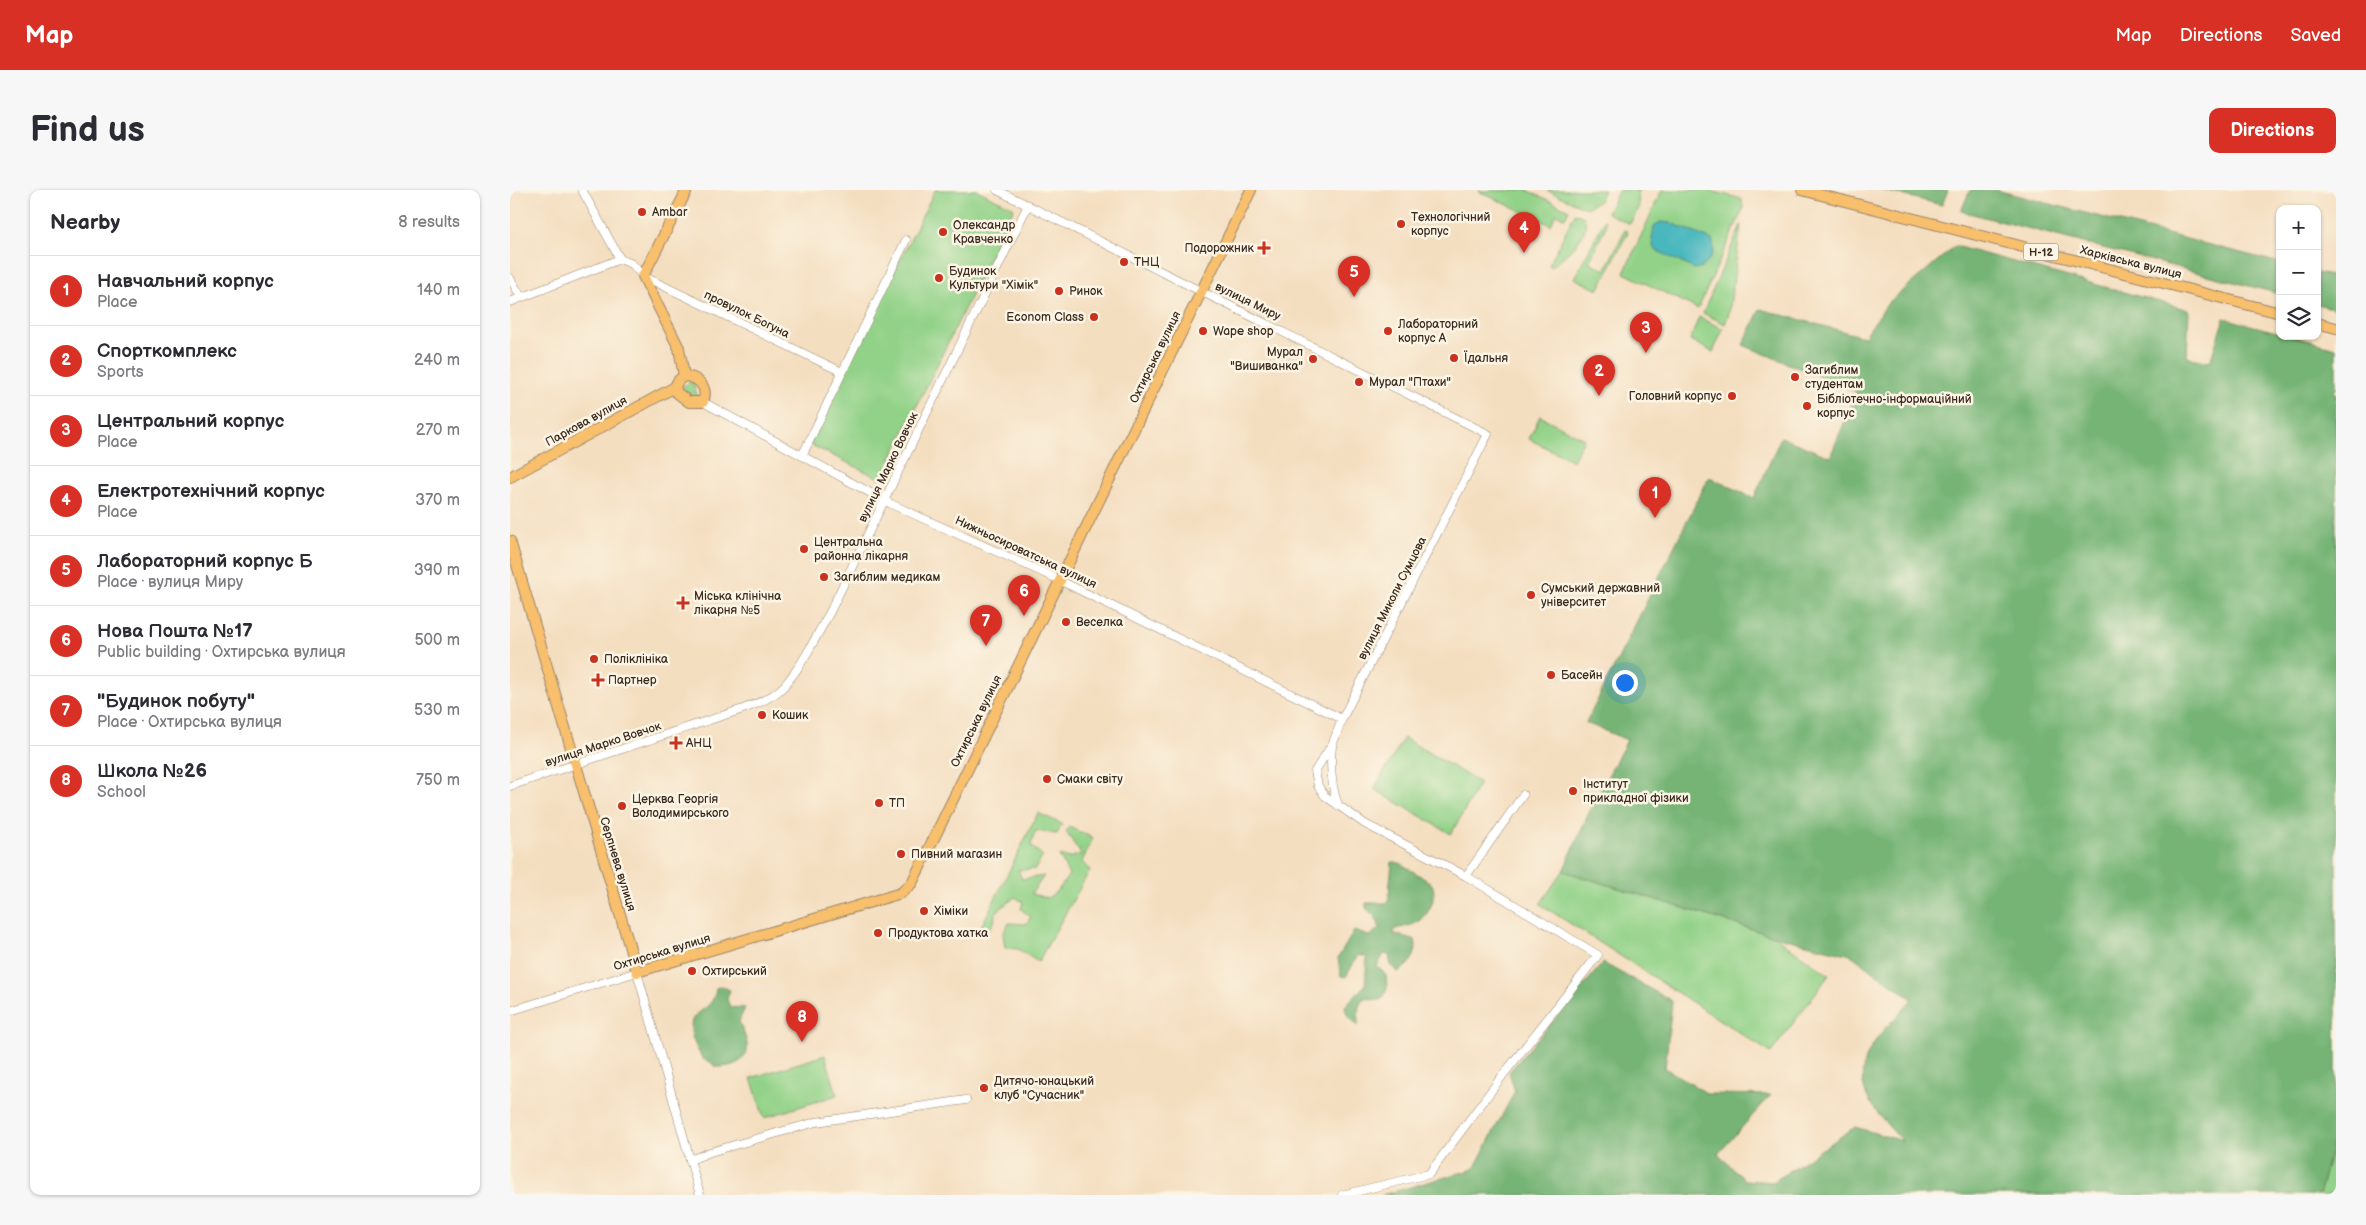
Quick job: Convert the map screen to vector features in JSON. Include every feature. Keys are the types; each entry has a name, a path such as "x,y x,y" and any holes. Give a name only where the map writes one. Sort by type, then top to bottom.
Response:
{"main road":[{"path":"684,376 679,348 643,276 687,190"},
{"name":"Охтирська вулиця","path":"637,972 901,893 912,883 1252,190"},
{"name":"Харківська вулиця","path":"1802,190 2276,312"},
{"path":"2321,324 2336,328"},
{"path":"675,387 684,376 692,376 702,385 705,391 703,402"},
{"name":"Нижньосироватська вулиця","path":"675,387 680,397 689,402 703,402"},
{"name":"Паркова вулиця","path":"510,477 675,387"},
{"name":"Серпнева вулиця","path":"510,542 637,972"}],"street":[{"path":"582,190 620,259 632,264 643,276"},
{"name":"вулиця Миру","path":"997,190 1488,434"},
{"name":"вулиця Марко Вовчок","path":"510,786 743,710 759,704 783,687 830,612 1028,205"},
{"path":"802,456 906,240"},
{"path":"510,302 620,259"},
{"name":"провулок Богуна","path":"643,276 842,372"},
{"path":"510,278 520,297"},
{"name":"Нижньосироватська вулиця","path":"703,402 885,501 1059,580 1342,719"},
{"name":"вулиця Миколи Сумцова","path":"1338,806 1325,796 1318,786 1315,771 1332,743 1342,719 1488,434"},
{"path":"1332,743 1331,759 1334,792 1338,806 1365,824 1466,876 1598,956 1503,1075 1429,1174 1342,1195"},
{"path":"1466,876 1524,795"},
{"name":"Охтирська вулиця","path":"510,1011 637,972"},
{"name":"Серпнева вулиця","path":"637,972 700,1195"},
{"path":"690,1160 710,1152 816,1122 966,1100"}],"green space":[{"path":"935,190 977,190 1014,208 881,479 809,444"},
{"path":"1527,190 1569,210 1565,218 1556,214 1551,225 1478,191"},
{"path":"1546,190 1604,190 1599,201 1586,208"},
{"path":"1619,190 1638,190 1639,206 1630,224 1607,213"},
{"path":"1662,190 1707,190 1742,199 1743,209 1698,309 1624,273"},
{"path":"1881,190 1948,190 1942,205"},
{"path":"1970,190 1996,190 2276,262 2276,293 1961,211"},
{"path":"1575,213 1584,217 1584,231 1576,245 1552,267 1549,265"},
{"path":"1605,220 1606,226 1589,262 1605,270 1625,230 1628,232 1598,290 1574,278"},
{"path":"1741,225 1729,313 1725,324 1703,313"},
{"path":"1955,246 2189,310 2187,357 2210,362 2224,318 2276,332 2276,340 2306,340 2336,348 2336,389 2333,392 2336,394 2336,1131 2319,1195 1382,1195 1474,1169 1515,1091 1509,1072 1603,963 1672,1001 1665,1068 1708,1094 1771,1095 1718,1154 1745,1180 1773,1182 1855,1127 1902,1141 1881,1118 1866,1095 1863,1083 1863,1070 1867,1056 1876,1040 1912,999 1851,955 1774,936 1563,871 1592,806 1627,740 1586,723 1709,477 1754,498 1781,437 1830,457 1857,392 1743,345 1760,309 1864,337 1888,303"},
{"path":"2321,274 2336,277 2336,309 2321,305"},
{"path":"1699,317 1723,329 1713,352 1690,340"},
{"path":"690,382 693,383 698,398 683,391 682,387"},
{"path":"1540,416 1584,439 1573,461 1529,439"},
{"path":"1404,738 1480,783 1451,834 1374,789"},
{"path":"1038,813 1062,824 1057,834 1035,831 1031,846 1043,856 1035,869 1018,870 1022,879 1044,876 1031,894 1048,898 1059,889 1069,875 1059,855 1069,858 1081,854 1066,832 1069,827 1093,838 1082,862 1090,870 1038,962 1018,949 1005,948 1003,934 1009,923 1026,924 1031,917 1021,909 1023,902 1015,897 995,913 994,923 986,932 981,927"},
{"path":"1392,862 1400,863 1431,883 1434,892 1432,904 1426,915 1418,922 1395,929 1393,933 1415,940 1416,950 1409,963 1397,972 1391,965 1389,955 1384,954 1377,966 1386,975 1387,989 1383,998 1379,1000 1365,998 1362,1001 1358,1011 1358,1026 1347,1015 1345,1006 1365,985 1367,957 1358,955 1346,977 1341,976 1338,958 1354,931 1369,936 1380,928 1376,918 1366,908 1366,903 1386,903 1389,900"},
{"path":"1563,871 1774,936 1829,975 1771,1053 1540,904"},
{"path":"721,986 730,990 727,999 730,1007 745,1008 739,1021 746,1040 747,1050 746,1055 738,1062 732,1065 715,1067 700,1055 692,1037 691,1025 696,1015 712,1001 716,988"},
{"path":"825,1055 837,1095 764,1118 751,1078"},
{"path":"2336,1131 2336,1195 2319,1195"}],"water":[{"path":"1660,222 1671,223 1712,240 1713,251 1703,267 1694,269 1654,249 1652,239 1654,227"}],"place":[{"name":"Ambar","path":"642,212"},
{"name":"Технологічний корпус","path":"1401,224"},
{"name":"Олександр Кравченко","path":"943,232"},
{"name":"Подорожник","path":"1264,248"},
{"name":"Електротехнічний корпус","path":"1524,253"},
{"name":"ТНЦ","path":"1124,262"},
{"name":"Будинок Культури \"Хімік\"","path":"939,278"},
{"name":"Ринок","path":"1059,291"},
{"name":"Лабораторний корпус Б","path":"1354,297"},
{"name":"Econom Class","path":"1094,317"},
{"name":"Wape shop","path":"1203,331"},
{"name":"Лабораторний корпус А","path":"1388,331"},
{"name":"Центральний корпус","path":"1646,353"},
{"name":"Їдальня","path":"1454,358"},
{"name":"Мурал \"Вишиванка\"","path":"1313,359"},
{"name":"Загиблим студентам","path":"1795,377"},
{"name":"Мурал \"Птахи\"","path":"1359,382"},
{"name":"Спорткомплекс","path":"1599,396"},
{"name":"Головний корпус","path":"1732,396"},
{"name":"Бібліотечно-інформаційний корпус","path":"1807,406"},
{"name":"Навчальний корпус","path":"1655,518"},
{"name":"Центральна районна лікарня","path":"804,549"},
{"name":"Загиблим медикам","path":"824,577"},
{"name":"Сумський державний університет","path":"1531,595"},
{"name":"Міська клінічна лікарня №5","path":"683,603"},
{"name":"Нова Пошта №17","path":"1024,616"},
{"name":"Веселка","path":"1066,622"},
{"name":"\"Будинок побуту\"","path":"986,646"},
{"name":"Поліклініка","path":"594,659"},
{"name":"Басейн","path":"1551,675"},
{"name":"Партнер","path":"598,680"},
{"name":"Кошик","path":"762,715"},
{"name":"АНЦ","path":"676,743"},
{"name":"Смаки світу","path":"1047,779"},
{"name":"Інститут прикладної фізики","path":"1573,791"},
{"name":"ТП","path":"879,803"},
{"name":"Церква Георгія Володимирського","path":"622,806"},
{"name":"Пивний магазин","path":"901,854"},
{"name":"Хіміки","path":"924,911"},
{"name":"Продуктова хатка","path":"878,933"},
{"name":"Охтирський","path":"692,971"},
{"name":"Школа №26","path":"802,1042"},
{"name":"Дитячо-юнацький клуб \"Сучасник\"","path":"984,1088"}]}
